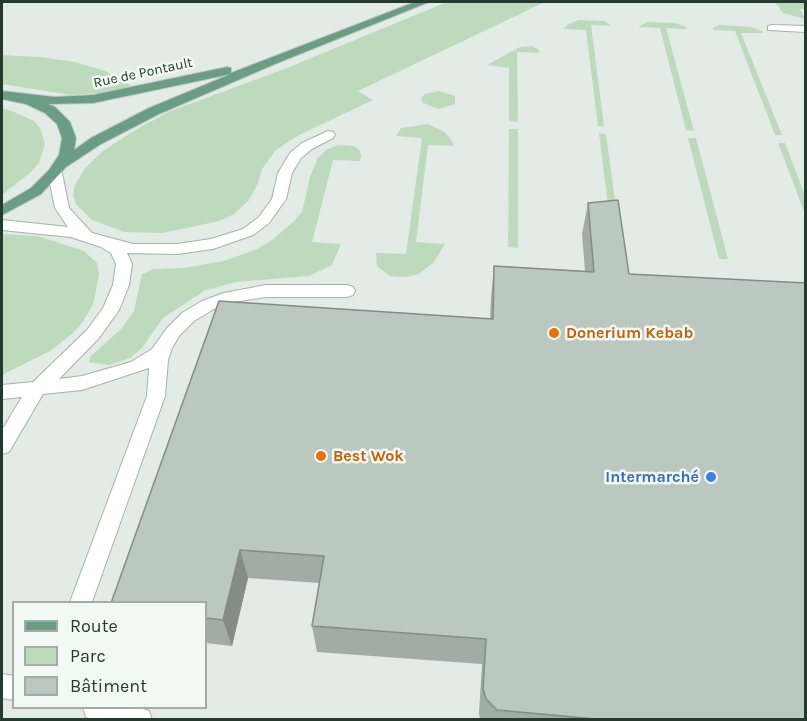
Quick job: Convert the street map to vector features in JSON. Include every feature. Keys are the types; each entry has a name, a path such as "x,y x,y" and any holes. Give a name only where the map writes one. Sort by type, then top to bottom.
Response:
{"main road":[{"name":"Rue de Pontault","path":"2,212 36,191 58,168 83,149 133,121 271,61 424,2"},
{"name":"Rue de Pontault","path":"19,98 55,101 93,99 271,61"},
{"path":"2,95 19,98 50,110 63,122 67,129 69,146 58,168"}],"lane":[{"path":"772,28 806,29"},
{"path":"2,225 44,227 133,249 177,249 213,244 248,232 264,220 275,206 287,168 295,156 327,135"},
{"path":"2,446 37,389 93,334 111,310 123,274 122,259 118,250 93,238 71,222 62,208 58,168"},
{"path":"2,392 82,383 122,373 150,361 188,317 208,305 230,297 266,291 347,291"},
{"path":"82,601 156,396 159,360 163,347"},
{"path":"99,709 140,720"}],"green space":[{"path":"447,2 545,2 358,91 373,100 299,135 276,150 262,169 249,200 234,214 219,221 163,233 125,232 92,220 76,204 73,195 75,185 85,168 103,151 168,112 287,68"},
{"path":"775,2 805,2 805,9 800,9 805,19 783,13"},
{"path":"579,20 604,21 612,26 591,25 604,126 598,126 586,30 564,29 568,24"},
{"path":"647,22 676,23 687,29 666,28 694,131 686,130 660,28 638,27"},
{"path":"720,25 752,27 762,31 763,33 741,33 782,135 775,135 735,31 713,30 714,27"},
{"path":"532,46 538,49 539,53 517,52 518,122 509,121 509,68 487,65 520,47"},
{"path":"2,55 75,62 105,71 134,87 103,93 72,95 2,84"},
{"path":"439,91 455,96 455,104 439,109 423,103 421,99 425,94"},
{"path":"2,108 34,121 40,128 45,144 39,163 2,195"},
{"path":"428,124 443,131 454,146 428,145 416,242 445,244 433,263 419,274 406,277 390,276 377,266 376,253 406,254 422,138 396,136 401,128"},
{"path":"509,129 518,129 518,248 508,247"},
{"path":"599,133 606,134 622,253 614,253"},
{"path":"688,138 696,138 728,259 719,259"},
{"path":"778,143 785,143 805,195 805,214"},
{"path":"338,145 354,146 360,151 361,156 360,161 333,160 312,242 341,244 332,265 309,276 235,282 204,291 163,318 142,348 130,358 109,365 89,362 90,357 122,328 134,311 142,274 154,269 183,268 224,261 257,249 272,240 302,212 310,177 318,158 326,150"},
{"path":"2,234 38,236 84,251 97,263 99,274 94,302 83,322 72,334 50,351 2,375"}],"building":[{"path":"618,200 629,274 806,283 806,720 607,720 497,710 486,699 483,689 486,639 312,626 324,556 240,550 223,620 207,618 207,601 112,601 219,301 493,319 494,266 594,272 588,203"}],"place":[{"name":"Donerium Kebab","path":"554,333"},
{"name":"Best Wok","path":"321,456"},
{"name":"Intermarché","path":"711,477"}]}
